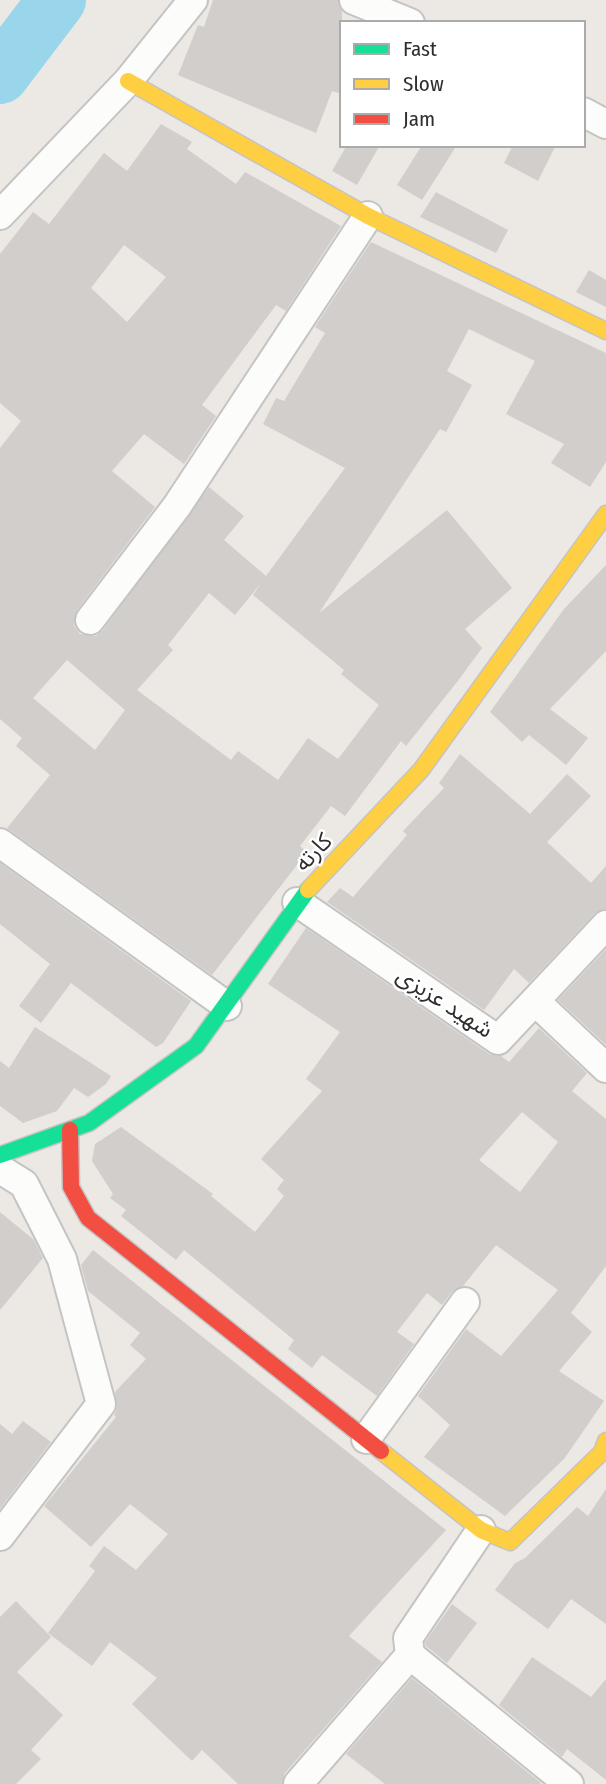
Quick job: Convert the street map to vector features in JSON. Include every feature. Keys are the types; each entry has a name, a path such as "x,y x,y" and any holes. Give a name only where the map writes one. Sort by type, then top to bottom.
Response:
{"street":[{"path":"0,215 128,80 194,0"},
{"path":"354,0 405,21"},
{"path":"128,80 368,216 606,331"},
{"path":"585,113 606,124"},
{"path":"90,620 177,506 368,216"},
{"name":"کارته","path":"0,1155 89,1123 195,1046 227,1006 296,902 421,771 606,514"},
{"path":"0,843 227,1006"},
{"name":"شهید عزیزی","path":"296,902 499,1040 606,925"},
{"path":"536,1002 606,1068"},
{"path":"70,1130 71,1187 88,1218 481,1530 510,1542 603,1452 606,1441"},
{"path":"0,1169 24,1184 62,1259 101,1404 0,1536"},
{"path":"366,1439 465,1302"},
{"path":"481,1530 408,1639 410,1655 569,1784"},
{"path":"298,1784 410,1655"}],"building":[{"path":"213,0 338,0 342,11 340,93 332,91 316,133 178,75 198,25 204,27"},
{"path":"161,124 192,142 187,149 236,184 245,172 341,226 286,311 276,305 202,405 216,416 184,464 144,434 112,471 155,507 77,610 74,626 80,634 96,636 103,630 209,487 244,516 224,540 266,576 345,468 263,424 276,398 284,401 325,333 315,327 371,242 606,353 606,462 590,487 551,463 564,444 506,414 535,361 469,329 447,371 472,385 446,432 440,429 319,613 447,510 512,588 465,629 482,648 457,682 406,746 401,741 345,816 331,806 300,846 307,852 212,975 7,828 50,775 16,746 22,738 0,719 0,448 21,421 0,403 0,254 33,212 49,224 104,153 127,171","holes":["124,245 166,277 127,322 91,288","261,583 253,595 344,670 341,674 379,705 338,759 308,738 278,780 238,751 231,760 137,690 173,650 168,645 209,593 235,615","67,660 125,710 95,750 33,698"]},
{"path":"346,147 379,147 357,185 332,171"},
{"path":"421,147 456,147 422,200 397,185"},
{"path":"512,147 555,147 538,181 504,163"},
{"path":"436,192 508,230 496,253 420,217"},
{"path":"589,270 606,280 606,307 576,292"},
{"path":"606,565 606,651 550,709 588,738 566,765 529,735 522,742 490,712 564,609"},
{"path":"460,754 530,814 567,774 591,796 547,842 591,883 606,866 606,909 594,914 529,983 514,969 484,1010 327,902 340,888 353,897 407,835 403,831 444,788 439,783"},
{"path":"0,863 191,1001 163,1043 156,1047 71,983 41,1023 19,1006 50,964 0,924"},
{"path":"306,928 489,1054 501,1056 509,1062 539,1028 587,1073 572,1091 606,1119 606,1266 571,1313 592,1332 559,1371 604,1401 564,1459 505,1516 424,1457 450,1425 418,1396 466,1329 501,1356 558,1290 496,1245 463,1286 452,1292 442,1305 427,1293 397,1332 414,1344 377,1396 322,1355 312,1368 288,1349 294,1340 184,1250 176,1260 121,1216 126,1210 110,1198 113,1194 92,1161 95,1144 121,1127 213,1194 211,1196 255,1232 284,1196 277,1189 284,1180 261,1159 322,1091 306,1079 340,1032 268,984","holes":["522,1112 558,1142 520,1192 479,1160"]},
{"path":"606,949 606,1045 558,1000"},
{"path":"35,1027 111,1076 106,1084 88,1097 74,1088 57,1111 23,1123 0,1106 0,1061 9,1068"},
{"path":"0,1212 34,1240 43,1258 0,1310"},
{"path":"93,1250 446,1530 349,1636 382,1662 285,1773 282,1784 238,1784 202,1750 192,1761 132,1704 157,1678 110,1642 92,1666 48,1633 95,1571 89,1566 104,1546 136,1570 168,1534 130,1504 91,1547 44,1506 116,1417 115,1392 146,1359 130,1345 140,1333 88,1291 81,1265"},
{"path":"23,1421 51,1442 0,1509 0,1424 12,1434"},
{"path":"606,1489 606,1624 571,1599 548,1629 495,1590 515,1563 525,1558 577,1507 588,1516"},
{"path":"16,1601 51,1637 17,1672 63,1715 31,1750 41,1759 16,1784 0,1784 0,1617"},
{"path":"452,1604 477,1623 447,1663 426,1646 425,1642"},
{"path":"532,1657 591,1697 606,1679 606,1780 567,1749 562,1757 499,1705"},
{"path":"412,1678 541,1783 385,1784 346,1754"}],"waterway":[{"path":"0,75 57,0"}],"traffic: fast":[{"path":"0,1155 89,1123 196,1046 308,890"}],"traffic: slow":[{"path":"128,81 368,216 606,331"},
{"path":"308,890 421,770 606,514"},
{"path":"381,1451 481,1530 510,1542 602,1452 606,1441"}],"traffic: jam":[{"path":"70,1130 71,1187 88,1218 381,1451"}]}
